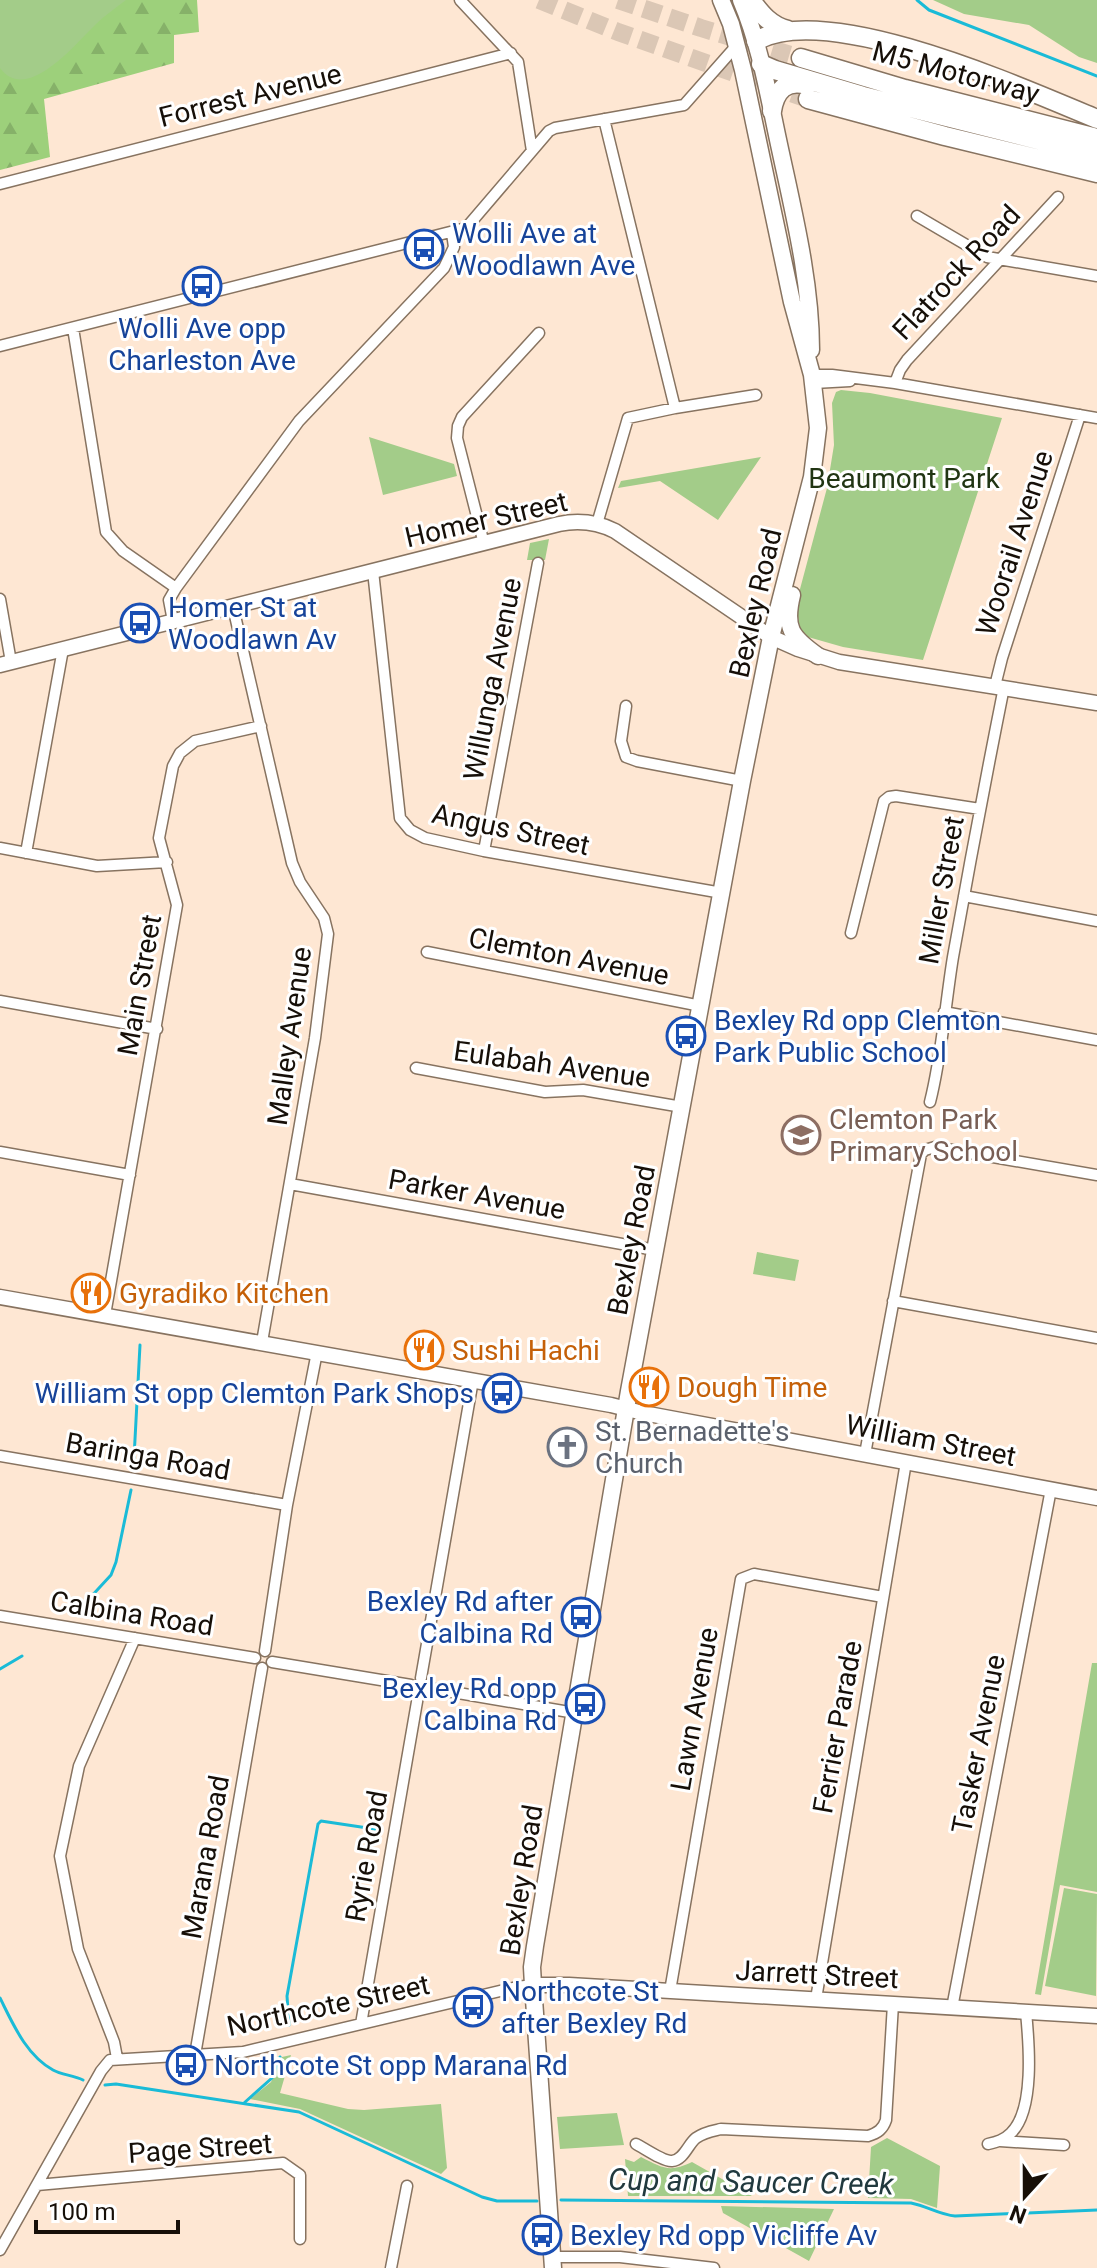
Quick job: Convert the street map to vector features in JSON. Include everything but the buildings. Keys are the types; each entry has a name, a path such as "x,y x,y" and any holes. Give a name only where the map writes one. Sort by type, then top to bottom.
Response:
{"highway":[{"path":"751,0 772,24 792,30"},
{"path":"1097,119 976,69 894,42 832,30 773,33 749,55 834,87 1097,155"},
{"name":"M5 Motorway","path":"801,58 894,86 1097,138"},
{"path":"772,111 775,97 786,86 800,83 819,89 834,87"},
{"path":"808,99 1097,173"}],"main road":[{"name":"Bexley Road","path":"553,2262 533,1985 535,1946 626,1409 742,781 771,637 812,477 818,428 805,282 772,111 749,55 721,0"},
{"path":"733,0 749,55"},
{"name":"Bexley Road","path":"741,0 758,148 792,302 812,376"},
{"path":"791,558 794,577 789,624 797,640 818,656"}],"street":[{"path":"460,0 518,62 532,151"},
{"name":"Forrest Avenue","path":"0,184 511,53"},
{"path":"0,346 452,233 467,227 549,131 684,105 749,55"},
{"path":"604,119 675,408"},
{"name":"Flatrock Road","path":"895,383 907,360 1058,197"},
{"path":"917,216 987,257 1097,276"},
{"path":"173,621 169,600 176,588 299,421 444,268 454,247 452,233"},
{"path":"73,328 106,532 123,551 176,588"},
{"path":"484,544 456,432 462,417 539,333"},
{"path":"812,376 834,375 895,383 1097,418"},
{"path":"597,524 628,418 756,395"},
{"name":"Woorail Avenue","path":"1000,686 1002,658 1080,415"},
{"name":"Homer Street","path":"5,664 568,523 597,524 624,537 771,637 818,656 839,662 1097,703"},
{"name":"Willunga Avenue","path":"484,851 538,563"},
{"name":"Angus Street","path":"373,571 400,818 410,830 425,838 484,851 722,893"},
{"path":"0,599 5,664"},
{"name":"Malley Avenue","path":"233,607 292,863 300,882 324,918 328,934 315,1038 262,1342"},
{"path":"26,853 63,649"},
{"name":"Miller Street","path":"930,1102 939,1068 944,1012 1000,686"},
{"path":"626,706 621,741 626,757 742,781"},
{"name":"Main Street","path":"105,1315 177,905 159,838 173,766 180,753 195,741 261,726"},
{"path":"851,933 884,801 896,796 980,809"},
{"path":"0,848 97,866 167,862"},
{"path":"964,896 1097,921"},
{"name":"Clemton Avenue","path":"427,952 701,1006"},
{"path":"0,1001 157,1029"},
{"path":"944,1012 1097,1040"},
{"name":"Eulabah Avenue","path":"416,1068 545,1092 583,1090 682,1107"},
{"path":"865,1454 920,1159 925,1150 935,1147 1097,1175"},
{"path":"0,1152 130,1175"},
{"name":"Parker Avenue","path":"290,1184 655,1250"},
{"name":"William Street","path":"0,1297 473,1380 1097,1498"},
{"path":"893,1301 1097,1338"},
{"path":"265,1651 287,1505 317,1352"},
{"path":"473,1380 425,1683 425,1694 418,1696 413,1693 411,1685 414,1680 425,1683 575,1713"},
{"name":"Baringa Road","path":"0,1456 287,1505"},
{"name":"Ferrier Parade","path":"816,1999 906,1462"},
{"name":"Tasker Avenue","path":"952,2008 1051,1489"},
{"name":"Lawn Avenue","path":"670,1991 741,1579 754,1574 883,1597"},
{"name":"Calbina Road","path":"0,1616 135,1638 258,1663"},
{"path":"0,2250 101,2071 110,2060 117,2058 114,2042 78,1949 60,1856 79,1766 135,1638"},
{"path":"265,1651 271,1654 269,1667 258,1663 258,1653 265,1651"},
{"path":"272,1662 411,1685"},
{"name":"Marana Road","path":"195,2055 258,1663"},
{"name":"Ryrie Road","path":"361,2024 418,1696"},
{"name":"Jarrett Street","path":"533,1985 1097,2016"},
{"name":"Northcote Street","path":"117,2058 243,2052 533,1985"},
{"path":"636,2144 673,2161 680,2158 695,2139 707,2131 721,2129 875,2134 886,2120 893,2004"},
{"path":"1000,2141 1012,2133 1027,2094 1029,2044 1026,2012"},
{"path":"988,2144 1000,2141 1064,2145"},
{"name":"Page Street","path":"37,2185 283,2163 300,2175 300,2239"},
{"path":"391,2268 407,2186"},
{"path":"553,2262 620,2257 714,2268"}],"green space":[{"path":"0,0 197,0 199,32 174,35 174,63 44,99 50,157 0,170"},
{"path":"0,0 126,0 51,67 24,79 11,77 0,68"},
{"path":"933,0 1097,0 1097,63 1079,57 1029,25 964,14"},
{"name":"Beaumont Park","path":"841,390 1002,418 923,660 843,647 801,635 796,604 827,488 834,445 832,403 836,392"},
{"path":"369,437 454,464 457,476 383,495"},
{"path":"761,457 718,520 660,481 618,488 621,481"},
{"path":"549,539 545,560 527,560 530,543"},
{"path":"757,1252 799,1260 795,1281 753,1274"},
{"path":"1092,1663 1097,1663 1097,1892 1060,1885 1041,1995 1035,1994"},
{"path":"1064,1888 1097,1894 1096,1996 1045,1986"},
{"path":"291,2055 280,2093 348,2109 441,2104 447,2168 441,2174 300,2109 250,2099 271,2082 282,2057"},
{"path":"617,2113 624,2145 560,2149 557,2117"},
{"path":"887,2138 940,2166 937,2208 911,2199 868,2198 871,2147"},
{"path":"641,2157 666,2168 692,2162 752,2196 628,2196 625,2159 634,2162"},
{"path":"721,2206 834,2209 809,2261 723,2213"}],"waterway":[{"path":"917,0 929,10 1097,76"},
{"path":"134,1458 140,1345"},
{"path":"76,1613 111,1575 131,1490"},
{"path":"0,1669 22,1656"},
{"path":"289,2025 287,1996 318,1824 321,1821 381,1830"},
{"name":"Cup and Saucer Creek","path":"0,1998 21,2038 35,2056 53,2070 83,2080"},
{"path":"244,2103 272,2078 280,2057"},
{"path":"105,2085 116,2084 299,2112 482,2197 497,2201 537,2201"},
{"name":"Cup and Saucer Creek","path":"561,2200 911,2203 955,2216 1097,2210"}],"tunnel":[{"path":"539,0 618,32 808,99"},
{"path":"618,0 801,58"}],"place":[{"name":"Wolli Ave at Woodlawn Ave","path":"424,249"},
{"name":"Wolli Ave opp Charleston Ave","path":"202,286"},
{"name":"Homer St at Woodlawn Av","path":"140,623"},
{"name":"Bexley Rd opp Clemton Park Public School","path":"686,1036"},
{"name":"Clemton Park Primary School","path":"801,1135"},
{"name":"Gyradiko Kitchen","path":"91,1293"},
{"name":"Sushi Hachi","path":"424,1350"},
{"name":"Dough Time","path":"649,1387"},
{"name":"William St opp Clemton Park Shops","path":"502,1393"},
{"name":"St. Bernadette's Church","path":"567,1447"},
{"name":"Bexley Rd after Calbina Rd","path":"581,1617"},
{"name":"Bexley Rd opp Calbina Rd","path":"585,1704"},
{"name":"Northcote St after Bexley Rd","path":"473,2007"},
{"name":"Northcote St opp Marana Rd","path":"186,2065"},
{"name":"Bexley Rd opp Vicliffe Av","path":"542,2235"}]}
